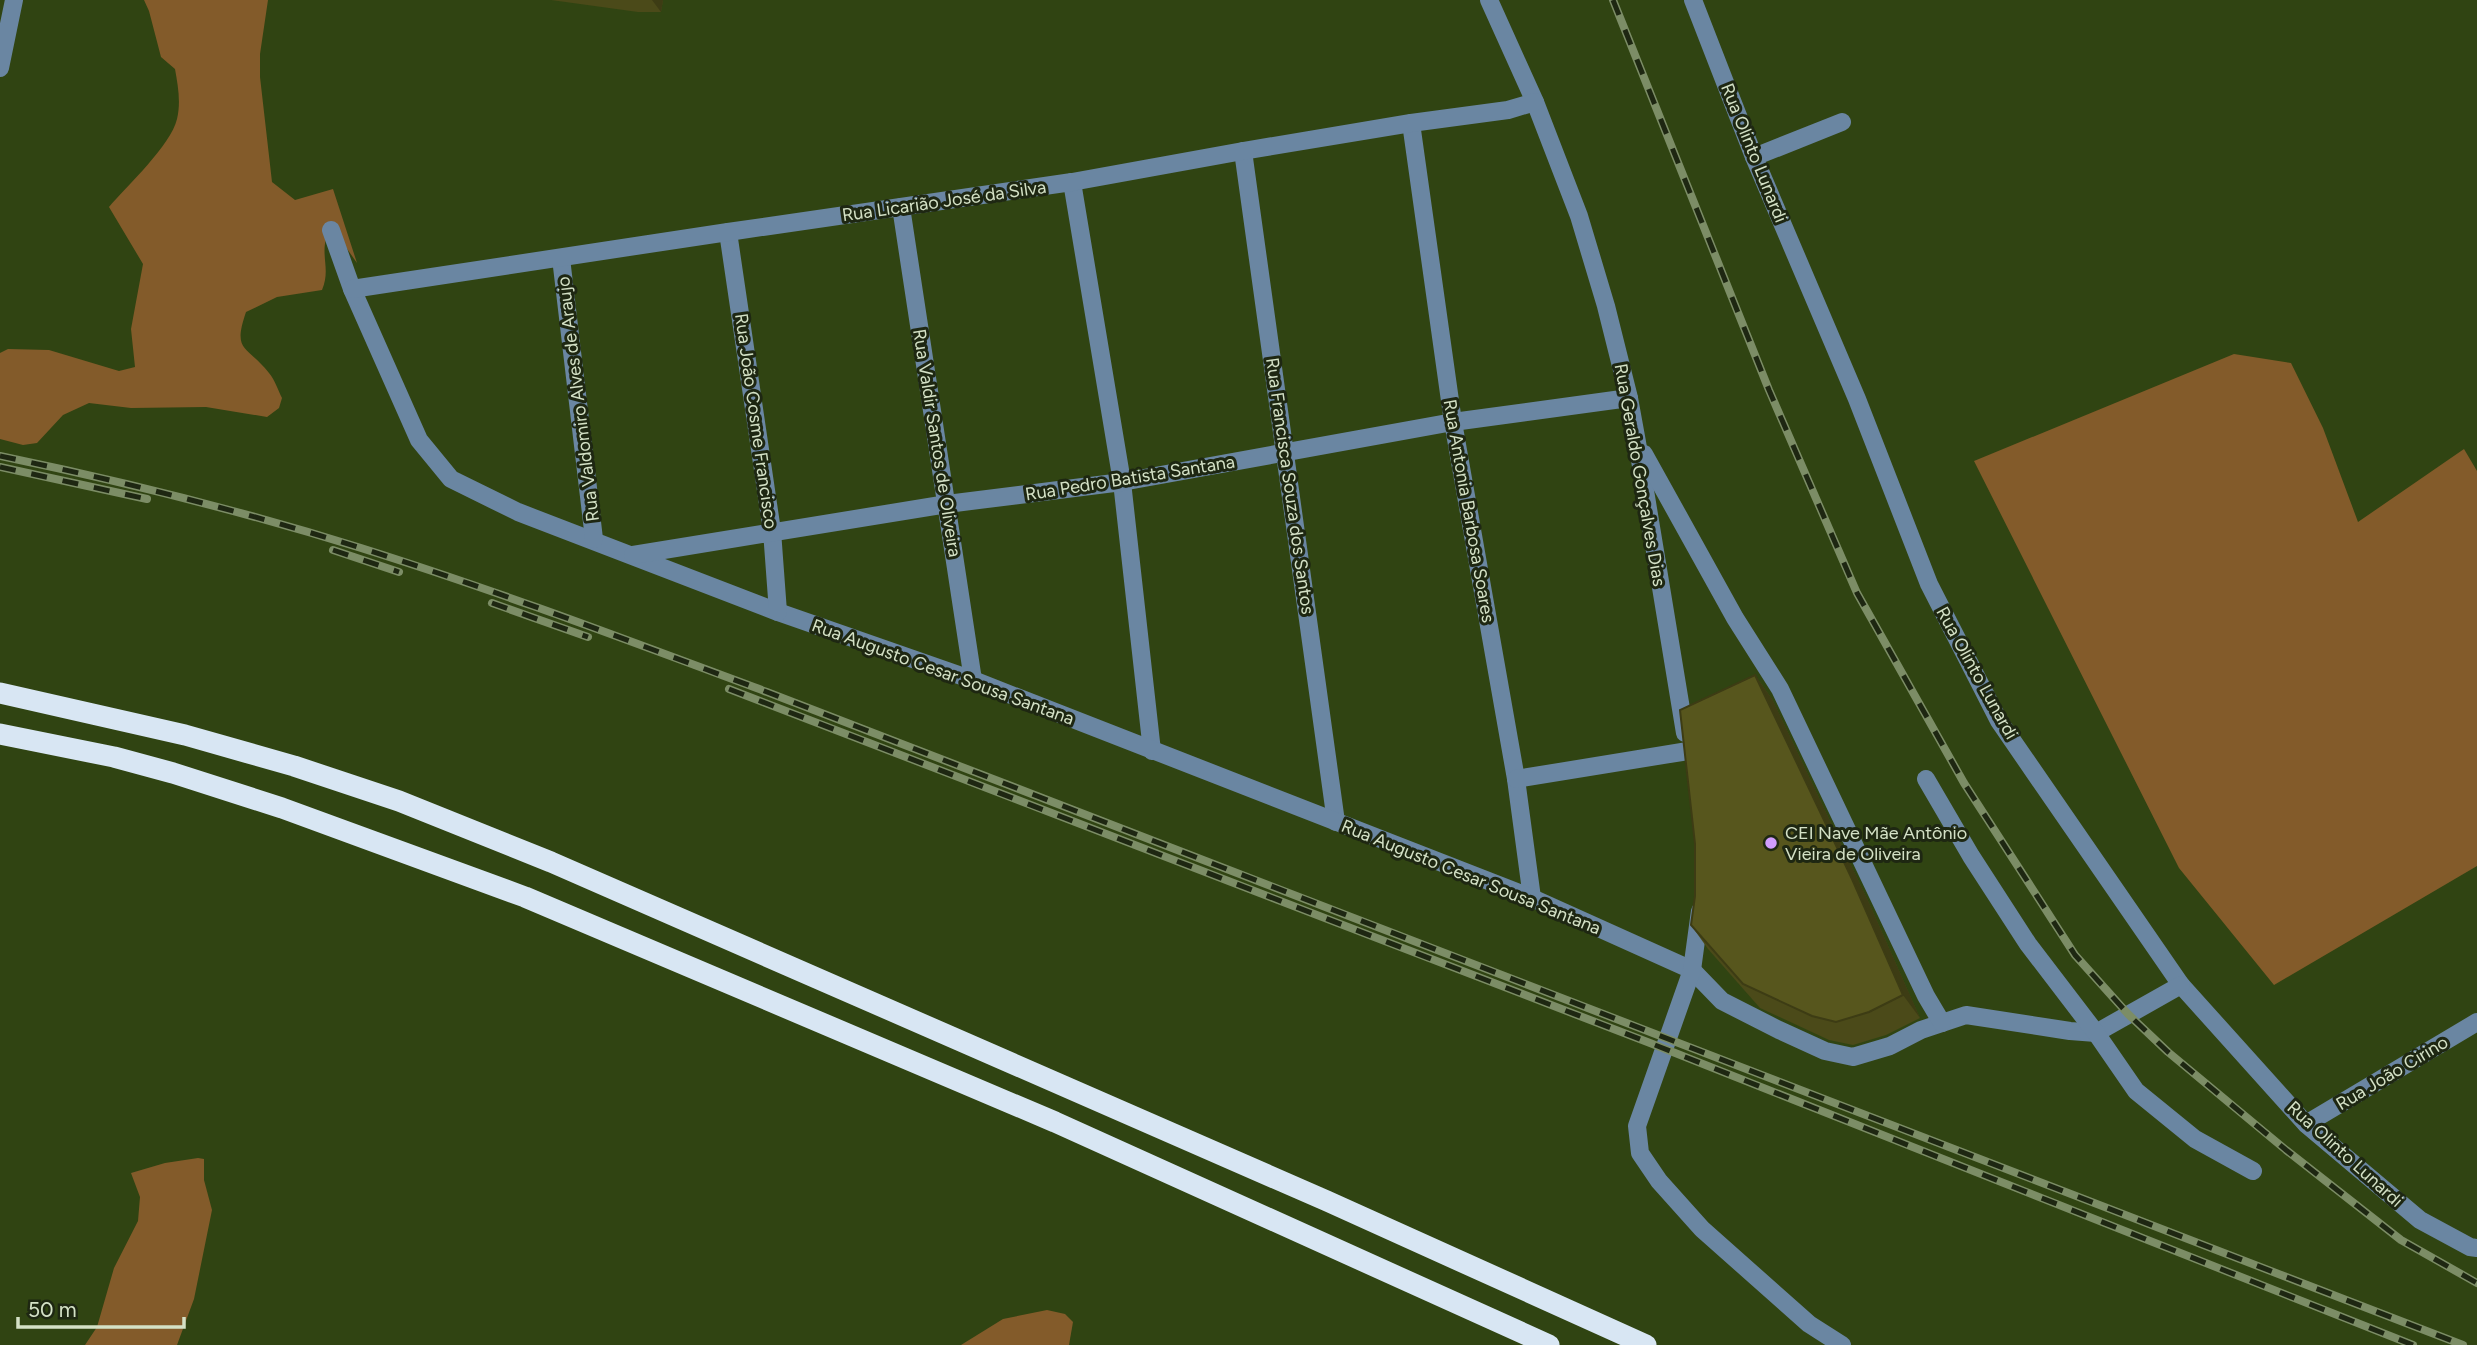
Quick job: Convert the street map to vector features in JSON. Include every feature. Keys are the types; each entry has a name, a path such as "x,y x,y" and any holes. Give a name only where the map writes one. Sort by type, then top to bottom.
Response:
{"highway":[{"path":"0,694 186,735 294,765 400,800 564,867 1327,1201 1646,1345"},
{"path":"0,734 114,757 173,773 282,808 525,897 1055,1122 1549,1345"}],"street":[{"name":"Rua Geraldo Gonçalves Dias","path":"1489,0 1535,102 1579,216 1606,306 1629,398 1689,758 1516,779"},
{"name":"Rua Olinto Lunardi","path":"1693,0 1754,157 1857,400 1929,584 1999,721 2180,985 2306,1124 2420,1220 2470,1247 2477,1248"},
{"path":"0,68 9,2"},
{"name":"Rua Licarião José da Silva","path":"352,289 1072,182 1411,123 1477,116 1535,102"},
{"path":"1754,157 1842,122"},
{"name":"Rua Antonia Barbosa Soares","path":"1411,123 1453,422 1516,779 1532,898"},
{"name":"Rua Francisca Souza dos Santos","path":"1243,151 1336,822"},
{"path":"1072,182 1122,482 1152,751"},
{"name":"Rua Valdir Santos de Oliveira","path":"901,207 973,680"},
{"name":"Rua Augusto Cesar Sousa Santana","path":"331,230 352,289 419,440 451,479 518,512 778,611 973,680 1532,898 1692,970"},
{"name":"Rua João Cosme Francisco","path":"728,232 772,531 778,611"},
{"name":"Rua Valdomiro Alves de Araujo","path":"561,258 594,540"},
{"name":"Rua Pedro Batista Santana","path":"631,555 947,504 1122,482 1453,422 1629,398"},
{"path":"1637,442 1735,618 1780,689 1926,996 1942,1023"},
{"path":"1926,779 1971,856 2028,944 2096,1033 2136,1091 2195,1139 2253,1171"},
{"path":"1700,894 1700,920 1692,970 1637,1126 1640,1153 1659,1181 1702,1228 1809,1324 1842,1345"},
{"path":"1692,970 1722,1001 1825,1051 1853,1057 1890,1046 1921,1030 1966,1015 2096,1033 2180,985"},
{"name":"Rua João Cirino","path":"2306,1124 2477,1022"}],"shaded area":[{"path":"144,0 268,0 260,54 260,77 272,182 295,200 333,189 357,263 338,236 327,235 326,276 322,290 277,297 246,312 241,342 271,376 282,398 279,408 267,417 206,407 131,408 89,403 63,415 37,443 23,445 0,439 0,353 8,349 49,350 119,371 135,367 131,329 143,264 109,207 166,141 177,119 179,106 175,69 161,57"},
{"path":"2234,354 2291,363 2323,428 2358,522 2464,449 2477,471 2477,866 2274,985 2179,868 1974,461"},
{"path":"204,1159 204,1180 212,1210 194,1299 177,1345 85,1345 97,1327 114,1268 138,1221 140,1197 131,1173 165,1163"},
{"path":"1047,1310 1065,1314 1073,1322 1069,1345 961,1345 1003,1319"}],"building":[{"name":"CEI Nave Mãe Antônio Vieira de Oliveira","path":"1755,675 1852,879 1903,995 1869,1012 1836,1022 1812,1016 1743,984 1691,925 1695,896 1695,844 1680,710"}],"railway":[{"path":"1613,0 1769,390 1857,593 1964,783 2075,955 2128,1014 2168,1052 2286,1150 2401,1240 2477,1283"},
{"path":"0,456 226,509 412,564 565,617 767,692 2463,1345"},
{"path":"0,467 147,499"},
{"path":"333,550 399,572"},
{"path":"492,603 588,637"},
{"path":"729,689 1650,1043 2413,1345"}],"place":[{"name":"CEI Nave Mãe Antônio Vieira de Oliveira","path":"1771,843"}]}
